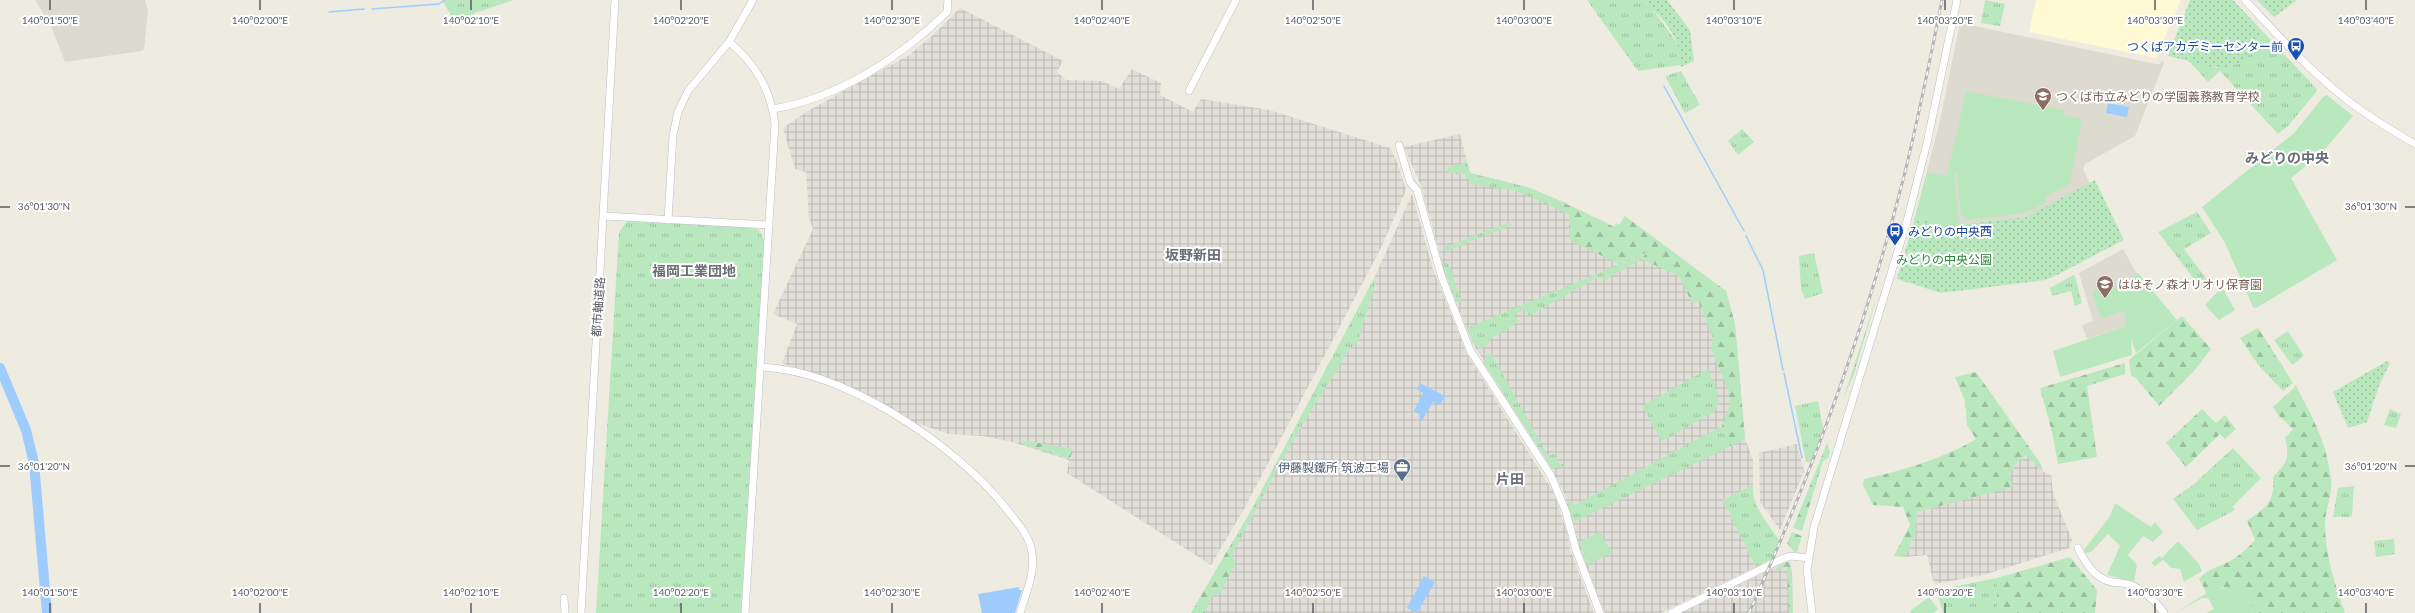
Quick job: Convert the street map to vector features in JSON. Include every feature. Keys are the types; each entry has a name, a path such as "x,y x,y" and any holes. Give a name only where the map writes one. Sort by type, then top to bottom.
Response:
{"street":[{"name":"都市軸道路","path":"581,613 588,456 604,216 615,0"},
{"path":"668,220 673,135 678,112 688,91 729,42 753,0"},
{"path":"773,109 802,103 829,93 892,57 910,45 947,12 948,0"},
{"path":"1189,91 1236,0"},
{"path":"1812,613 1808,582 1808,558 1816,517 1907,221 1927,143 1957,0"},
{"path":"2245,0 2312,70 2341,96 2367,115 2415,144"},
{"path":"729,42 753,65 767,91 773,109 775,124 745,613"},
{"path":"1399,145 1410,182 1417,190 1442,278 1470,350 1551,476 1566,512 1576,550 1600,613"},
{"path":"604,216 768,226"},
{"path":"761,367 788,370 805,374 880,406 939,444 975,474 1018,523 1031,547 1032,574 1020,613"},
{"path":"2078,548 2086,564 2098,575 2111,582 2131,585 2149,597 2164,613"},
{"path":"1672,613 1784,558 1791,556 1808,558"},
{"path":"564,598 565,613"}],"shaded area":[{"path":"35,0 145,0 148,12 144,49 142,51 65,62 51,26"},
{"path":"2036,0 2181,0 2156,58 2029,32"},
{"path":"960,8 1063,61 1057,72 1066,80 1102,81 1119,89 1132,69 1161,83 1160,95 1193,112 1201,99 1269,110 1390,148 1397,162 1406,190 1382,246 1244,509 1211,565 1067,473 1069,460 1012,442 983,436 949,434 922,425 916,426 877,399 782,363 797,324 773,314 813,229 809,218 806,172 795,169 783,128 806,112 909,55 932,36"},
{"name":"つくば市立みどりの学園義務教育学校","path":"1960,23 2156,64 2160,64 2162,61 2164,63 2135,136 2085,164 2083,169 2090,184 2026,217 1947,226 1915,217 1939,125"},
{"path":"1460,134 1470,173 1527,187 1561,201 1611,225 1651,251 1726,291 1735,324 1745,438 1753,460 1753,485 1723,500 1756,567 1661,613 1605,613 1579,547 1564,493 1552,469 1473,344 1447,280 1421,186 1404,147"},
{"path":"1412,194 1433,269 1467,354 1554,493 1568,535 1570,549 1594,613 1191,613 1248,516 1371,285"},
{"name":"ははそノ森オリオリ保育園","path":"2123,249 2137,274 2122,288 2126,326 2087,339 2082,325 2093,321 2079,273"},
{"path":"1797,444 1804,471 1780,530 1760,502 1759,453"},
{"path":"2026,455 2043,472 2051,474 2053,493 2072,540 2069,548 1983,575 1934,584 1927,555 1905,557 1916,531 1917,512 2012,487 2009,474 2018,461"},
{"path":"1787,562 1790,562 1792,573 1793,613 1681,613"}],"green space":[{"path":"442,0 514,0 454,20"},
{"path":"1587,0 1641,0 1652,8 1680,47 1682,65 1638,71"},
{"path":"1641,0 1667,0 1690,30 1694,61 1681,67 1679,48 1670,29 1656,12"},
{"path":"1985,0 2005,4 2000,26 1981,23"},
{"path":"2190,0 2233,0 2263,32 2254,48 2244,59 2234,65 2224,67 2212,67 2168,56"},
{"path":"2257,0 2297,0 2274,17"},
{"path":"2263,32 2317,89 2317,91 2288,126 2278,134 2220,71 2208,82 2188,60 2218,68 2254,50"},
{"path":"1681,71 1700,105 1685,113 1737,211 1665,76"},
{"path":"1966,91 2064,110 2064,115 2082,119 2070,184 2045,197 2047,202 2025,213 1967,220 1961,216 1957,174 1954,173 1959,225 1947,226 1915,217 1927,172 1947,176"},
{"path":"2327,95 2353,116 2320,155 2291,178 2337,260 2256,308 2253,307 2225,243 2202,207 2294,133 2324,96"},
{"path":"1742,129 1754,142 1738,155 1728,141"},
{"path":"1467,162 1470,173 1527,187 1547,195 1545,203 1516,191 1470,184 1471,180 1465,179 1466,174 1447,174 1448,167"},
{"name":"みどりの中央公園","path":"2095,180 2124,240 2053,277 2045,280 1941,293 1897,279 1915,217 1947,226 2026,217"},
{"path":"1547,195 1614,227 1616,223 1619,225 1625,216 1726,291 1735,324 1745,439 1733,445 1722,426 1730,406 1728,390 1711,349 1713,338 1698,300 1692,303 1679,276 1641,259 1649,251 1619,264 1573,242 1569,238 1569,215 1545,203"},
{"path":"2197,212 2211,233 2184,249 2208,281 2201,288 2158,232"},
{"path":"627,221 753,228 759,230 764,240 741,613 596,613 619,232"},
{"path":"1510,222 1512,225 1446,251 1443,248"},
{"path":"1651,251 1640,260 1603,281 1600,276 1529,316 1525,309 1515,315 1519,322 1488,340 1490,343 1480,349 1478,345 1473,344 1467,328"},
{"path":"1814,253 1823,293 1805,299 1801,289 1799,256"},
{"path":"1448,262 1462,302 1458,303 1441,264"},
{"path":"2138,273 2177,320 2136,353 2131,339 2132,355 2060,377 2053,351 2126,326 2124,311 2103,318 2098,312 2092,292 2109,281 2114,287 2124,281 2126,284"},
{"path":"2073,275 2075,276 2082,303 2075,306 2071,291 2052,296 2050,288"},
{"path":"1373,280 1376,281 1358,342 1349,349 1305,421 1279,466 1231,557 1227,551 1248,516"},
{"path":"2222,287 2235,310 2219,320 2205,305"},
{"path":"1877,296 1854,374 1843,399"},
{"path":"2182,316 2211,349 2194,371 2159,406 2135,377 2131,376 2129,360"},
{"path":"2258,328 2275,354 2259,366 2240,338"},
{"path":"2288,331 2304,356 2292,365 2274,340"},
{"path":"1491,353 1548,456 1554,454 1560,465 1564,463 1565,465 1552,469 1483,362 1487,360 1485,357"},
{"path":"2275,354 2293,383 2283,391 2259,366"},
{"path":"2387,361 2390,363 2379,386 2367,422 2348,428 2333,392"},
{"path":"2125,363 2125,374 2087,386 2097,457 2058,464 2052,432 2040,388"},
{"path":"1708,369 1717,390 1719,401 1715,411 1662,441 1642,406"},
{"path":"1976,372 2041,464 2043,472 2026,455 2018,461 2009,474 2013,487 1917,512 1916,531 1905,557 1894,556 1910,525 1903,507 1873,505 1863,485 1864,479 1922,464 1950,453 1976,439 1967,425 1965,401 1955,377"},
{"path":"2296,386 2318,431 2329,465 2331,485 2325,518 2325,536 2331,569 2345,613 2253,613 2249,597 2218,586 2207,594 2199,579 2208,571 2238,556 2255,540 2247,521 2264,508 2271,499 2273,477 2284,464 2287,456 2285,438 2293,429 2279,416 2273,407"},
{"path":"1818,401 1823,428 1811,462 1806,462 1795,406"},
{"path":"2202,409 2216,423 2225,415 2236,429 2225,439 2220,434 2186,467 2166,443"},
{"path":"2390,409 2401,414 2396,428 2384,425"},
{"path":"1722,426 1733,445 1574,522 1567,504 1572,501 1575,505"},
{"path":"1022,440 1073,449 1070,459 1022,444"},
{"path":"1827,443 1830,452 1828,458 1823,461 1802,531 1793,528"},
{"path":"2233,448 2261,478 2233,506 2235,510 2197,530 2173,499 2194,484"},
{"path":"1753,485 1753,493 1757,507 1779,540 1771,559 1756,567 1723,500"},
{"path":"2354,486 2352,515 2350,517 2333,517 2338,488"},
{"path":"2115,503 2151,527 2155,522 2163,532 2153,542 2143,536 2128,555 2137,565 2134,582 2107,575 2120,546 2108,534 2091,552 2085,553 2084,550 2110,516"},
{"path":"1600,532 1612,553 1587,565 1579,542"},
{"path":"1792,532 1802,536 1797,552 1794,552 1787,543"},
{"path":"2394,539 2395,554 2376,557 2374,541"},
{"path":"2178,541 2199,564 2202,571 2184,582 2180,569 2172,568 2163,560 2155,566 2151,563 2159,556 2162,558"},
{"path":"1227,551 1236,562 1221,592 1210,598 1206,613 1191,613"},
{"path":"2070,557 2097,590 2095,613 1997,613 1997,578"},
{"path":"1790,562 1792,573 1793,613 1789,613 1787,566 1776,571 1777,567"},
{"path":"1997,578 1997,613 1943,613 1936,590"},
{"path":"2240,583 2249,597 2253,613 2206,613 2214,609 2208,598 2202,598 2175,613 2218,586 2224,589"},
{"path":"1929,597 1938,609 1933,613 1911,613 1910,611"}],"water":[{"path":"2108,103 2129,107 2127,117 2106,113"},
{"path":"1420,383 1445,396 1440,405 1433,402 1422,421 1419,419 1421,415 1414,411 1423,393 1417,389"},
{"path":"1424,576 1435,582 1417,613 1407,608"},
{"path":"1019,587 1019,590 1022,590 1015,613 982,613 978,594"}],"waterway":[{"path":"372,9 439,4 445,0"},
{"path":"329,12 364,9"},
{"path":"1664,86 1744,231"},
{"path":"1746,236 1763,270 1783,370"},
{"path":"0,368 26,430 34,463 47,613"},
{"path":"1784,373 1802,458"}],"railway":[{"path":"1749,613 1815,454 1872,291 1903,180 1924,90 1942,0"}],"place":[{"name":"つくばアカデミーセンター前","path":"2296,61"},
{"name":"つくば市立みどりの学園義務教育学校","path":"2043,111"},
{"name":"みどりの中央西","path":"1895,246"},
{"name":"ははそノ森オリオリ保育園","path":"2105,299"},
{"name":"伊藤製鐵所 筑波工場","path":"1402,482"}],"district":[{"name":"みどりの中央","path":"2287,157"},
{"name":"坂野新田","path":"1193,254"},
{"name":"福岡工業団地","path":"694,270"},
{"name":"片田","path":"1510,478"}]}
